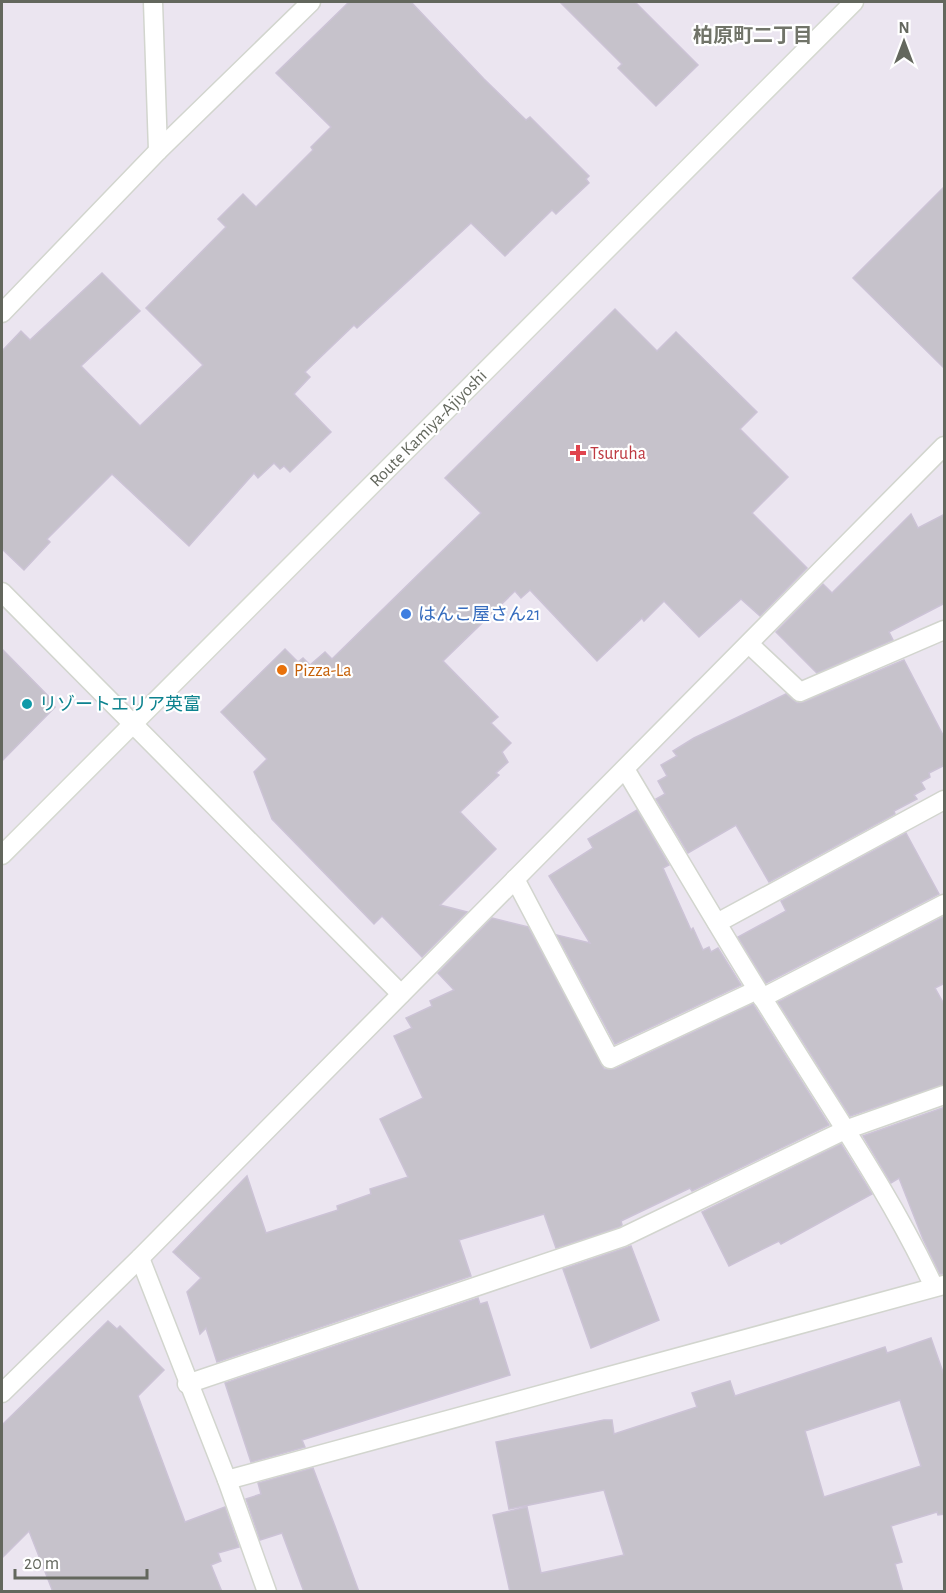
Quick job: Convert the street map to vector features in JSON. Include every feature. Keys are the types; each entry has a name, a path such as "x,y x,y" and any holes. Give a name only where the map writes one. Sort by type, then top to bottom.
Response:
{"street":[{"path":"153,2 158,151"},
{"path":"2,313 158,151 311,2"},
{"name":"Route Kamiya-Ajiyoshi","path":"2,855 855,2"},
{"path":"2,1393 140,1258 945,446"},
{"path":"2,592 401,994"},
{"path":"748,644 800,692 945,630"},
{"path":"227,1480 939,1286 845,1130 759,994 625,769"},
{"path":"717,923 945,800"},
{"path":"515,879 610,1059 759,994 945,904"},
{"path":"187,1384 623,1237 845,1130 945,1095"},
{"path":"140,1258 187,1384 227,1480 267,1592"}],"building":[{"path":"349,2 411,2 484,79 526,120 530,117 589,176 586,179 589,183 556,214 552,210 505,256 471,223 357,328 354,325 305,372 310,377 294,394 331,432 290,472 284,466 280,469 274,463 258,478 254,473 189,546 112,474 47,539 50,542 24,570 2,549 2,351 21,331 30,340 102,273 140,311 81,366 140,426 203,365 146,308 226,227 218,219 243,194 256,207 313,150 311,147 331,127 276,73"},
{"path":"560,2 635,2 698,65 656,106 618,68 622,64"},
{"path":"945,186 945,369 853,278"},
{"path":"615,309 657,351 676,332 757,412 740,429 788,477 752,513 807,568 760,616 741,599 699,637 664,601 644,621 642,618 597,661 530,590 521,598 515,591 443,661 498,717 491,723 511,743 502,752 508,762 496,773 499,775 460,812 496,849 440,905 467,912 422,957 382,916 374,924 272,819 254,772 267,759 221,712 285,649 298,662 303,658 310,665 325,652 332,659 481,513 445,478"},
{"path":"911,514 918,528 945,514 945,603 889,632 893,640 817,673 776,632 823,584 832,593"},
{"name":"リゾートエリア英富","path":"2,649 51,699 48,701 55,707 2,761"},
{"path":"904,660 945,739 945,765 929,773 930,777 921,782 925,789 914,795 917,799 894,811 895,814 769,882 736,825 688,853 656,799 665,794 658,781 667,776 661,765 677,756 673,751 694,738 786,694 797,703 804,702"},
{"path":"637,810 669,865 663,868 691,930 693,928 703,950 709,947 711,952 718,948 741,985 615,1044 557,935 590,943 549,876 593,848 588,839"},
{"path":"906,833 939,894 766,983 738,937 786,911 781,901"},
{"path":"945,916 945,983 935,988 945,1006 945,1084 850,1116 778,1002"},
{"path":"492,918 528,927 604,1069 615,1069 753,1004 829,1125 692,1191 690,1188 621,1221 622,1225 619,1227 556,1248 544,1214 459,1240 471,1276 217,1362 206,1328 200,1334 187,1292 201,1278 173,1252 247,1176 266,1233 338,1210 337,1206 371,1194 370,1189 408,1177 380,1119 423,1098 394,1036 412,1028 406,1018 432,1006 430,1001 454,990 438,973"},
{"path":"945,1107 945,1274 940,1274 923,1239 899,1178 891,1183 863,1136"},
{"path":"841,1144 872,1194 781,1244 779,1241 729,1266 702,1212"},
{"path":"631,1246 659,1320 591,1348 563,1269"},
{"path":"478,1298 480,1304 487,1302 510,1375 302,1440 305,1447 251,1462 225,1383"},
{"path":"108,1321 117,1329 120,1326 164,1370 138,1396 185,1522 225,1507 239,1547 218,1553 221,1561 211,1565 222,1592 53,1592 29,1531 2,1558 2,1425"},
{"path":"931,1338 945,1378 945,1514 938,1515 937,1512 891,1526 902,1562 895,1564 903,1592 510,1592 493,1515 527,1507 541,1573 624,1555 604,1490 509,1509 496,1442 604,1420 612,1420 614,1434 697,1407 692,1393 730,1381 735,1396 885,1347 887,1353","holes":["900,1400 921,1466 824,1497 805,1431"]},
{"path":"313,1468 359,1592 304,1592 282,1533 260,1540 246,1499 261,1494 258,1483"}],"place":[{"name":"Tsuruha","path":"578,453"},
{"name":"はんこ屋さん21","path":"406,614"},
{"name":"Pizza-La","path":"282,670"},
{"name":"リゾートエリア英富","path":"27,704"}],"district":[{"name":"柏原町二丁目","path":"753,35"}]}
